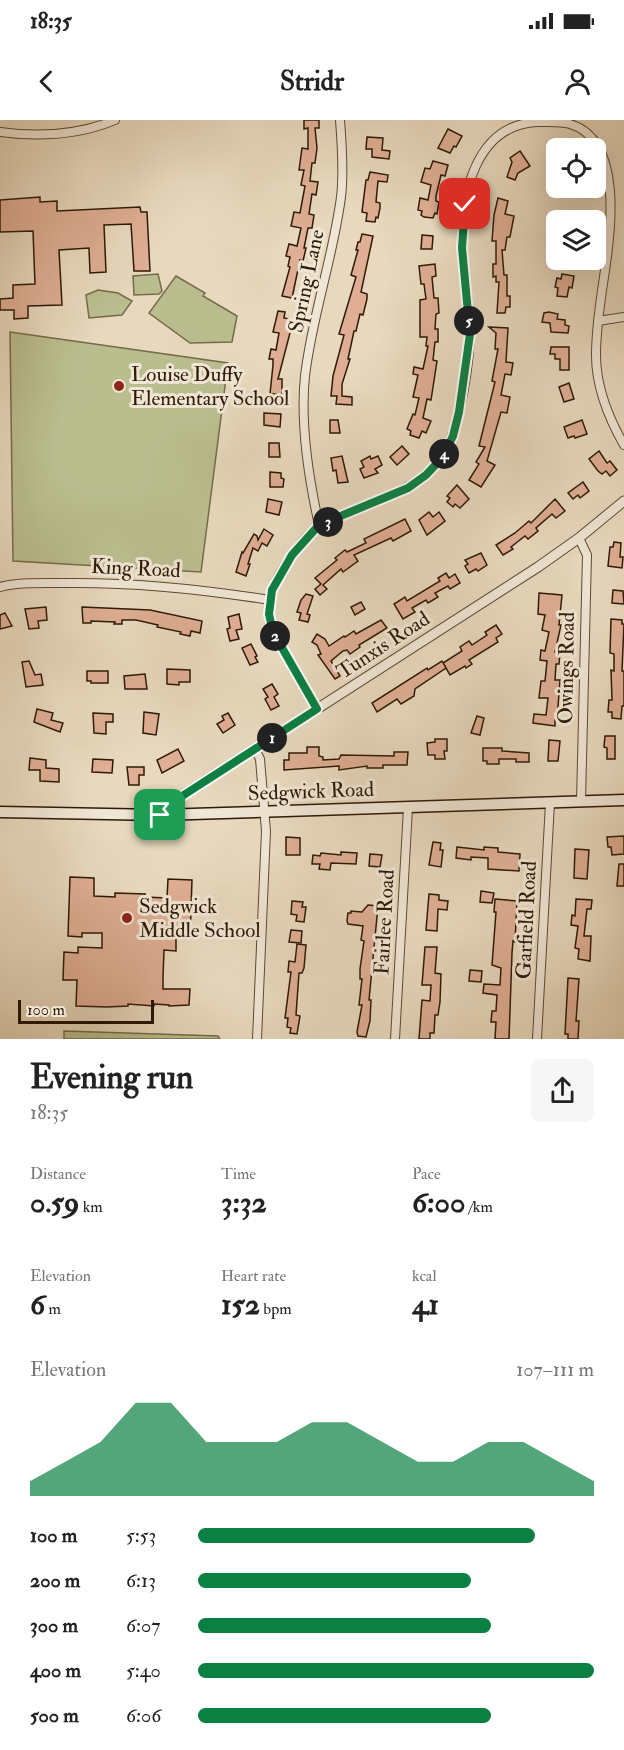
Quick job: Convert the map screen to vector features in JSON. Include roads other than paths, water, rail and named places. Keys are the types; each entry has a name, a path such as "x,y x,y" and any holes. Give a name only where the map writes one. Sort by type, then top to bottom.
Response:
{"main road":[{"name":"Sedgwick Road","path":"0,812 160,815 265,813 624,800"}],"street":[{"path":"0,132 59,134 116,120"},
{"name":"Spring Lane","path":"319,525 312,494 305,423 305,378 314,322 341,195 340,120"},
{"path":"317,709 273,632 269,614 272,590 279,574 292,555 319,525 408,488 426,475 442,458 453,436 464,386 470,334 462,248 465,204 478,160 488,144 503,131 523,123 572,124 590,134 604,150 613,179 614,207 612,235 598,321 597,373 604,403 624,445"},
{"path":"598,321 624,317"},
{"name":"Tunxis Road","path":"160,815 176,800 255,748 538,567 579,538 624,501"},
{"name":"Owings Road","path":"579,538 587,555 581,801"},
{"name":"King Road","path":"0,587 43,583 132,583 270,600"},
{"path":"255,748 260,759 265,813 264,885 256,1039"},
{"name":"Garfield Road","path":"537,1039 550,803"},
{"name":"Fairlee Road","path":"395,1039 408,808"}],"place":[{"name":"Louise Duffy Elementary School","path":"119,386"},
{"name":"Sedgwick Middle School","path":"127,918"}]}
